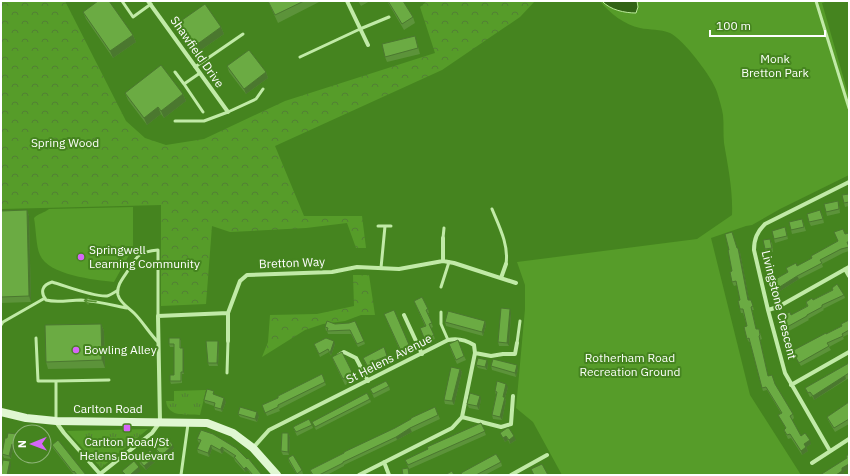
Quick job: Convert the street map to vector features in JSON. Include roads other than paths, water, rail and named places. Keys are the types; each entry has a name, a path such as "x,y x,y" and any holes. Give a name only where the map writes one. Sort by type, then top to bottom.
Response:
{"main road":[{"name":"Carlton Road","path":"1,412 26,418 56,421 207,423 233,433 253,448 277,475"}],"street":[{"path":"150,2 155,1"},
{"path":"347,1 368,45"},
{"name":"Shawfield Drive","path":"150,2 228,112"},
{"name":"Livingstone Crescent","path":"830,451 785,373 754,250 754,240 765,224 849,182"},
{"path":"443,238 443,261"},
{"name":"Bretton Way","path":"228,341 228,313 240,281 247,275 332,272 357,267 399,269 443,261 516,283"},
{"path":"501,278 506,264"},
{"path":"768,310 778,307 847,268 849,276"},
{"path":"160,422 158,316 228,313"},
{"path":"404,315 422,354"},
{"name":"St Helens Avenue","path":"253,448 269,430 448,340 455,338 469,341 474,345 475,353"},
{"path":"359,475 452,428 462,417 475,353 491,356 515,354 517,342"},
{"path":"335,357 344,352 356,358 368,381"},
{"path":"791,385 849,352"},
{"path":"462,417 501,426 511,424 514,396"},
{"name":"Carlton Road","path":"56,421 64,433 100,474 152,433 160,422"},
{"path":"812,463 849,439"},
{"path":"511,475 547,455"},
{"path":"384,462 389,475"}],"lane":[{"path":"122,1 133,17 150,2"},
{"path":"816,1 849,108"},
{"path":"300,57 389,17"},
{"path":"195,67 243,34"},
{"path":"175,72 203,112"},
{"path":"184,84 200,73"},
{"path":"175,121 204,121 228,112 256,98 263,90"},
{"path":"492,209 505,244 506,264"},
{"path":"378,226 391,226"},
{"path":"381,268 385,226"},
{"path":"443,238 444,228"},
{"path":"158,316 158,250 144,252 137,255 118,286 118,296 158,342"},
{"path":"441,287 449,262"},
{"path":"118,290 108,296 77,290 52,282 44,285 42,295 46,300 52,302 80,300 100,302 129,308"},
{"path":"1,325 3,322 44,298"},
{"path":"441,312 441,324 448,340"},
{"path":"517,342 520,321"},
{"path":"36,338 38,381 109,380"},
{"name":"Bretton Way","path":"227,373 228,341"},
{"path":"56,381 56,421"},
{"path":"181,475 188,422"}],"place":[{"name":"Springwell Learning Community","path":"81,257"},
{"name":"Bowling Alley","path":"76,350"},
{"name":"Carlton Road/St Helens Boulevard","path":"127,428"}],"park label":[{"name":"Monk Bretton Park","path":"775,66"},
{"name":"Spring Wood","path":"65,143"},
{"name":"Rotherham Road Recreation Ground","path":"630,365"}]}
